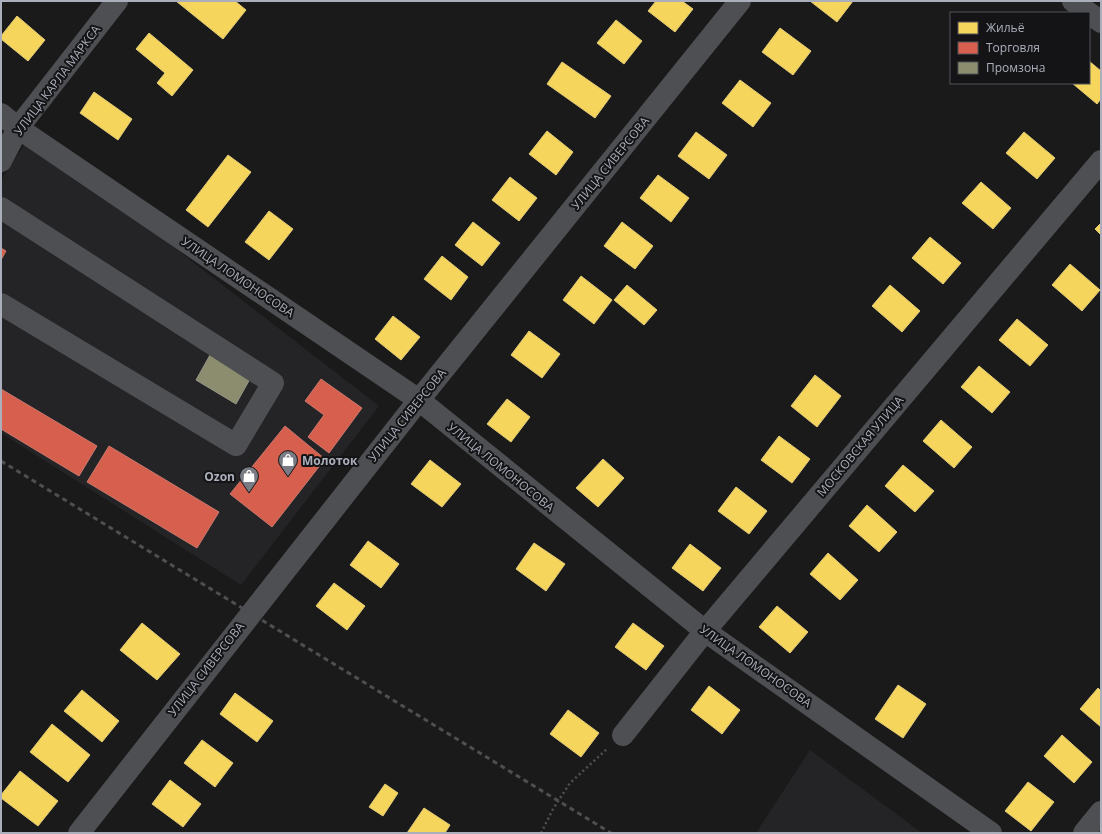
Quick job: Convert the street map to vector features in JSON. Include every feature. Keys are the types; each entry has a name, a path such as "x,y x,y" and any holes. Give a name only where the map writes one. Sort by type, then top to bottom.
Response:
{"street":[{"name":"УЛИЦА КАРЛА МАРКСА","path":"1,161 18,128 117,1"},
{"name":"УЛИЦА СИВЕРСОВА","path":"79,833 419,400 740,1"},
{"path":"1073,1 1088,12"},
{"path":"1090,14 1101,22"},
{"name":"УЛИЦА ЛОМОНОСОВА","path":"1,114 18,128 419,400 705,630 991,833"},
{"name":"МОСКОВСКАЯ УЛИЦА","path":"623,735 705,630 1101,161"},
{"path":"1,208 273,383 236,444 1,304"},
{"path":"1084,833 1101,812"}],"path":[{"path":"541,833 553,809 570,783 623,735"}],"shaded area":[{"path":"30,136 379,406 241,585 1,433 1,180"},
{"path":"810,750 922,833 756,833"}],"building: Жильё":[{"path":"176,1 235,1 246,10 223,39"},
{"path":"656,1 682,1 693,9 675,32 648,11"},
{"path":"810,1 853,1 837,22"},
{"path":"17,16 45,40 28,61 1,39 1,36"},
{"path":"616,20 642,41 624,64 597,43"},
{"path":"780,28 811,51 793,75 762,52"},
{"path":"149,33 193,70 172,96 157,83 165,73 136,49"},
{"path":"562,62 611,96 595,118 547,84"},
{"path":"1090,62 1101,71 1101,99 1097,104 1073,84 1090,84"},
{"path":"740,80 771,103 753,127 722,103"},
{"path":"94,92 132,119 118,140 80,113"},
{"path":"547,131 573,152 556,175 529,154"},
{"path":"696,132 727,155 709,179 678,156"},
{"path":"1024,132 1055,158 1037,179 1006,153"},
{"path":"228,155 251,172 208,227 186,210"},
{"path":"658,175 689,198 671,222 640,198"},
{"path":"510,177 537,198 519,221 492,200"},
{"path":"981,182 1011,208 993,229 962,203"},
{"path":"269,211 293,229 269,260 245,242"},
{"path":"473,222 500,243 482,266 455,245"},
{"path":"622,222 653,246 635,269 604,246"},
{"path":"1101,223 1101,235 1095,229"},
{"path":"930,237 961,263 943,284 912,258"},
{"path":"442,256 468,277 451,300 424,279"},
{"path":"1070,264 1100,290 1082,311 1052,285"},
{"path":"581,276 612,300 594,324 563,300"},
{"path":"627,285 657,310 644,325 614,300"},
{"path":"890,285 920,311 902,332 872,306"},
{"path":"393,316 420,337 401,360 375,339"},
{"path":"1017,319 1048,345 1030,366 999,340"},
{"path":"529,331 560,354 542,378 511,355"},
{"path":"979,366 1010,392 992,413 961,387"},
{"path":"815,375 841,396 817,427 791,406"},
{"path":"507,399 530,417 511,442 487,424"},
{"path":"941,420 972,447 954,468 923,441"},
{"path":"779,436 810,459 792,483 761,460"},
{"path":"603,459 624,478 598,507 576,488"},
{"path":"430,460 461,484 442,507 411,484"},
{"path":"903,465 934,491 915,512 885,486"},
{"path":"736,487 767,511 749,534 718,511"},
{"path":"867,505 897,532 879,552 849,526"},
{"path":"368,541 399,564 381,588 350,565"},
{"path":"534,543 565,564 546,591 516,569"},
{"path":"690,544 721,568 703,591 672,568"},
{"path":"828,553 858,580 840,600 810,574"},
{"path":"334,583 365,606 347,630 316,606"},
{"path":"777,606 808,632 790,653 759,627"},
{"path":"142,623 180,654 157,680 120,650"},
{"path":"633,623 664,646 646,670 615,647"},
{"path":"898,685 926,704 903,738 875,719"},
{"path":"709,686 740,710 722,734 691,710"},
{"path":"1098,688 1101,691 1101,727 1080,709"},
{"path":"82,690 119,721 102,742 64,711"},
{"path":"235,693 273,721 257,742 220,714"},
{"path":"568,710 599,733 581,757 550,734"},
{"path":"52,724 90,755 68,782 30,752"},
{"path":"1062,735 1092,762 1074,783 1044,756"},
{"path":"202,740 233,763 215,787 184,763"},
{"path":"20,771 58,801 38,826 1,798 1,795"},
{"path":"170,780 201,804 183,827 152,804"},
{"path":"1028,782 1054,802 1031,831 1005,811"},
{"path":"385,784 398,793 383,816 369,807"},
{"path":"424,808 450,825 445,833 407,833"}],"building: Торговля":[{"path":"1,248 6,251 1,260"},
{"path":"321,379 362,408 329,453 308,437 324,415 305,401"},
{"path":"1,389 97,446 79,476 1,429"},
{"path":"285,426 325,459 272,527 230,494"},
{"path":"109,446 219,512 197,548 87,482"}],"building: Промзона":[{"path":"210,355 250,379 236,404 196,380"}],"railway":[{"path":"1,461 611,833"}],"place":[{"name":"Молоток","path":"288,477"},
{"name":"Ozon","path":"249,493"}]}
